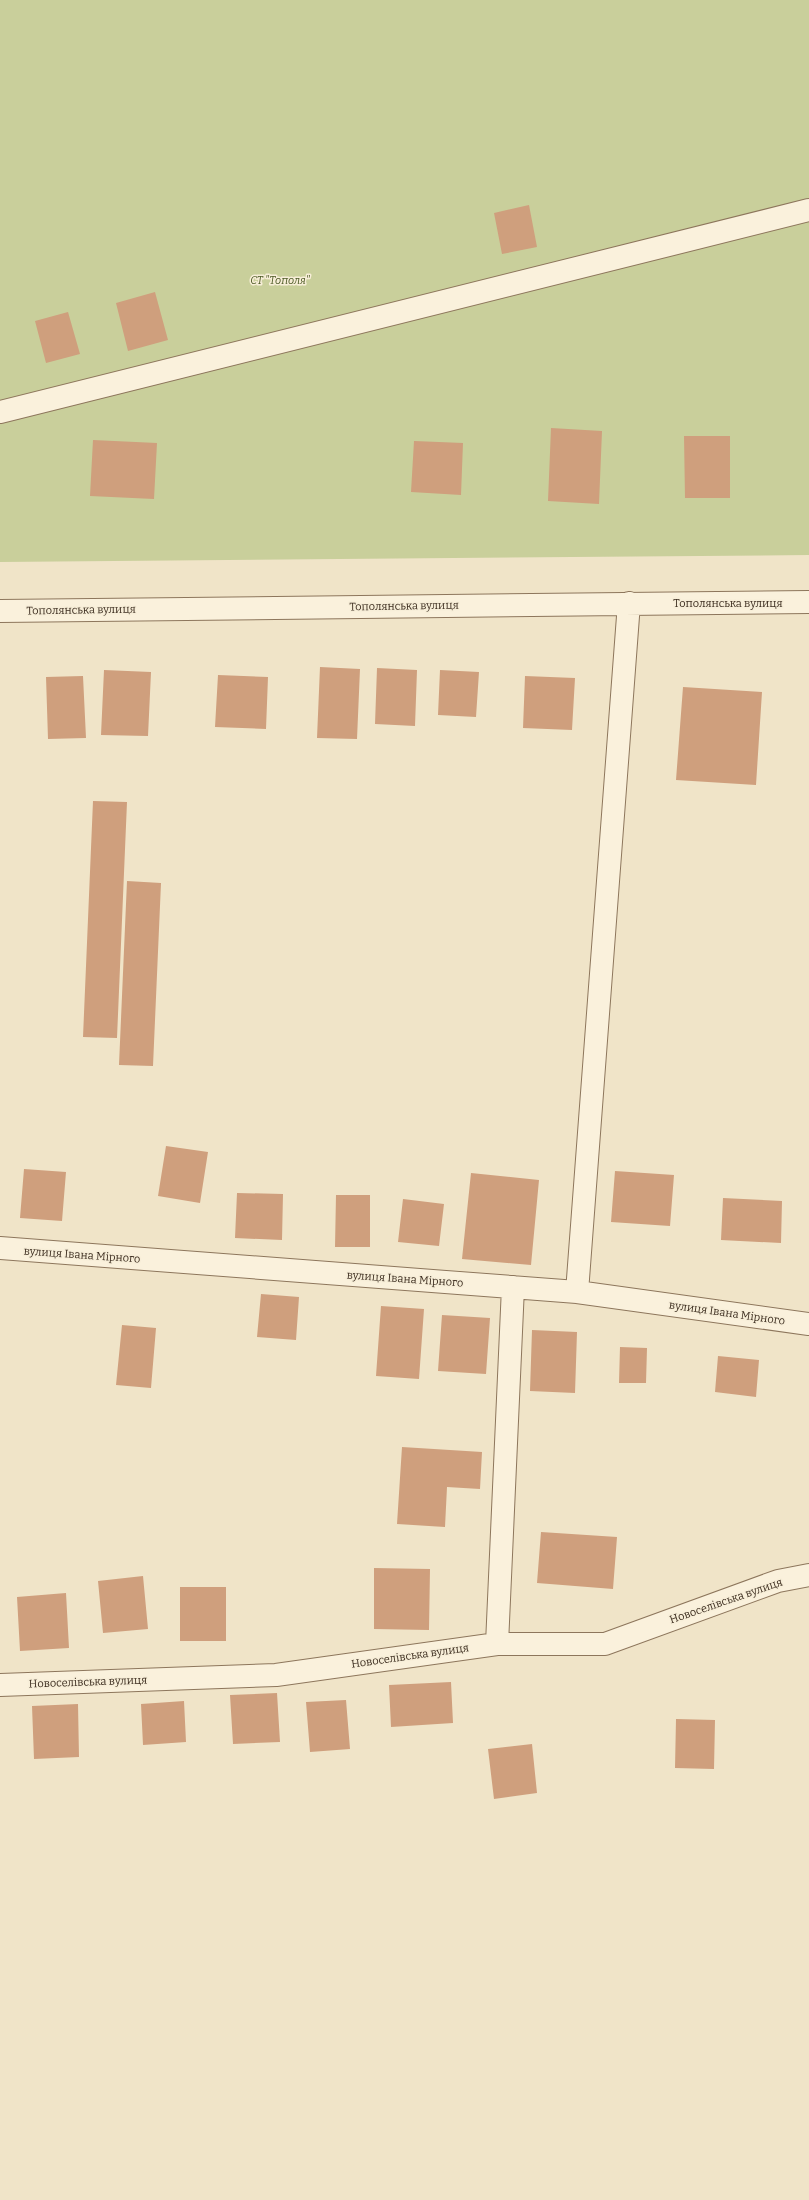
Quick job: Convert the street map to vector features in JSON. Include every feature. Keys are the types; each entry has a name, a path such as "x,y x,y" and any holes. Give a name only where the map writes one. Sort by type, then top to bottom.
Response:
{"street":[{"path":"0,412 809,210"},
{"name":"Тополянська вулиця","path":"0,611 809,602"},
{"path":"577,1292 629,603"},
{"name":"вулиця Івана Мірного","path":"0,1248 577,1292 809,1324"},
{"path":"498,1644 514,1287"},
{"name":"Новоселівська вулиця","path":"0,1685 276,1675 498,1644 605,1644 778,1581 809,1575"}],"green space":[{"name":"СТ \"Тополя\"","path":"0,0 809,0 809,555 0,562"}],"building":[{"path":"529,205 537,247 502,254 494,213"},
{"path":"155,292 168,340 128,351 116,303"},
{"path":"68,312 80,354 46,363 35,321"},
{"path":"551,428 602,431 599,504 548,501"},
{"path":"684,436 730,436 730,498 685,498"},
{"path":"93,440 157,443 154,499 90,496"},
{"path":"414,441 463,443 461,495 411,492"},
{"path":"320,667 360,669 357,739 317,738"},
{"path":"377,668 417,670 415,726 375,724"},
{"path":"104,670 151,672 148,736 101,735"},
{"path":"440,670 479,672 476,717 438,715"},
{"path":"218,675 268,677 266,729 215,727"},
{"path":"83,676 86,738 48,739 46,677"},
{"path":"525,676 575,678 572,730 523,728"},
{"path":"683,687 762,692 756,785 676,780"},
{"path":"93,801 127,802 117,1038 83,1037"},
{"path":"127,881 161,883 153,1066 119,1065"},
{"path":"166,1146 208,1152 200,1203 158,1196"},
{"path":"24,1169 66,1172 62,1221 20,1218"},
{"path":"615,1171 674,1175 670,1226 611,1222"},
{"path":"471,1173 539,1180 531,1265 462,1259"},
{"path":"237,1193 283,1194 282,1240 235,1238"},
{"path":"336,1195 370,1195 370,1247 335,1247"},
{"path":"723,1198 782,1201 781,1243 721,1240"},
{"path":"403,1199 444,1204 439,1246 398,1242"},
{"path":"261,1294 299,1297 296,1340 257,1337"},
{"path":"381,1306 424,1309 419,1379 376,1376"},
{"path":"442,1315 490,1318 486,1374 438,1371"},
{"path":"122,1325 156,1328 151,1388 116,1385"},
{"path":"532,1330 577,1332 575,1393 530,1391"},
{"path":"620,1347 647,1348 646,1383 619,1383"},
{"path":"718,1356 759,1360 756,1397 715,1392"},
{"path":"402,1447 482,1452 480,1489 447,1487 445,1527 397,1524"},
{"path":"541,1532 617,1537 613,1589 537,1583"},
{"path":"374,1568 430,1569 429,1630 374,1629"},
{"path":"143,1576 148,1629 103,1633 98,1581"},
{"path":"180,1587 226,1587 226,1641 180,1641"},
{"path":"66,1593 69,1648 20,1651 17,1597"},
{"path":"451,1682 453,1723 391,1727 389,1685"},
{"path":"277,1693 280,1742 233,1744 230,1695"},
{"path":"346,1700 350,1749 310,1752 306,1702"},
{"path":"184,1701 186,1742 143,1745 141,1704"},
{"path":"78,1704 79,1757 34,1759 32,1706"},
{"path":"676,1719 715,1720 714,1769 675,1768"},
{"path":"532,1744 537,1793 494,1799 488,1749"}]}
